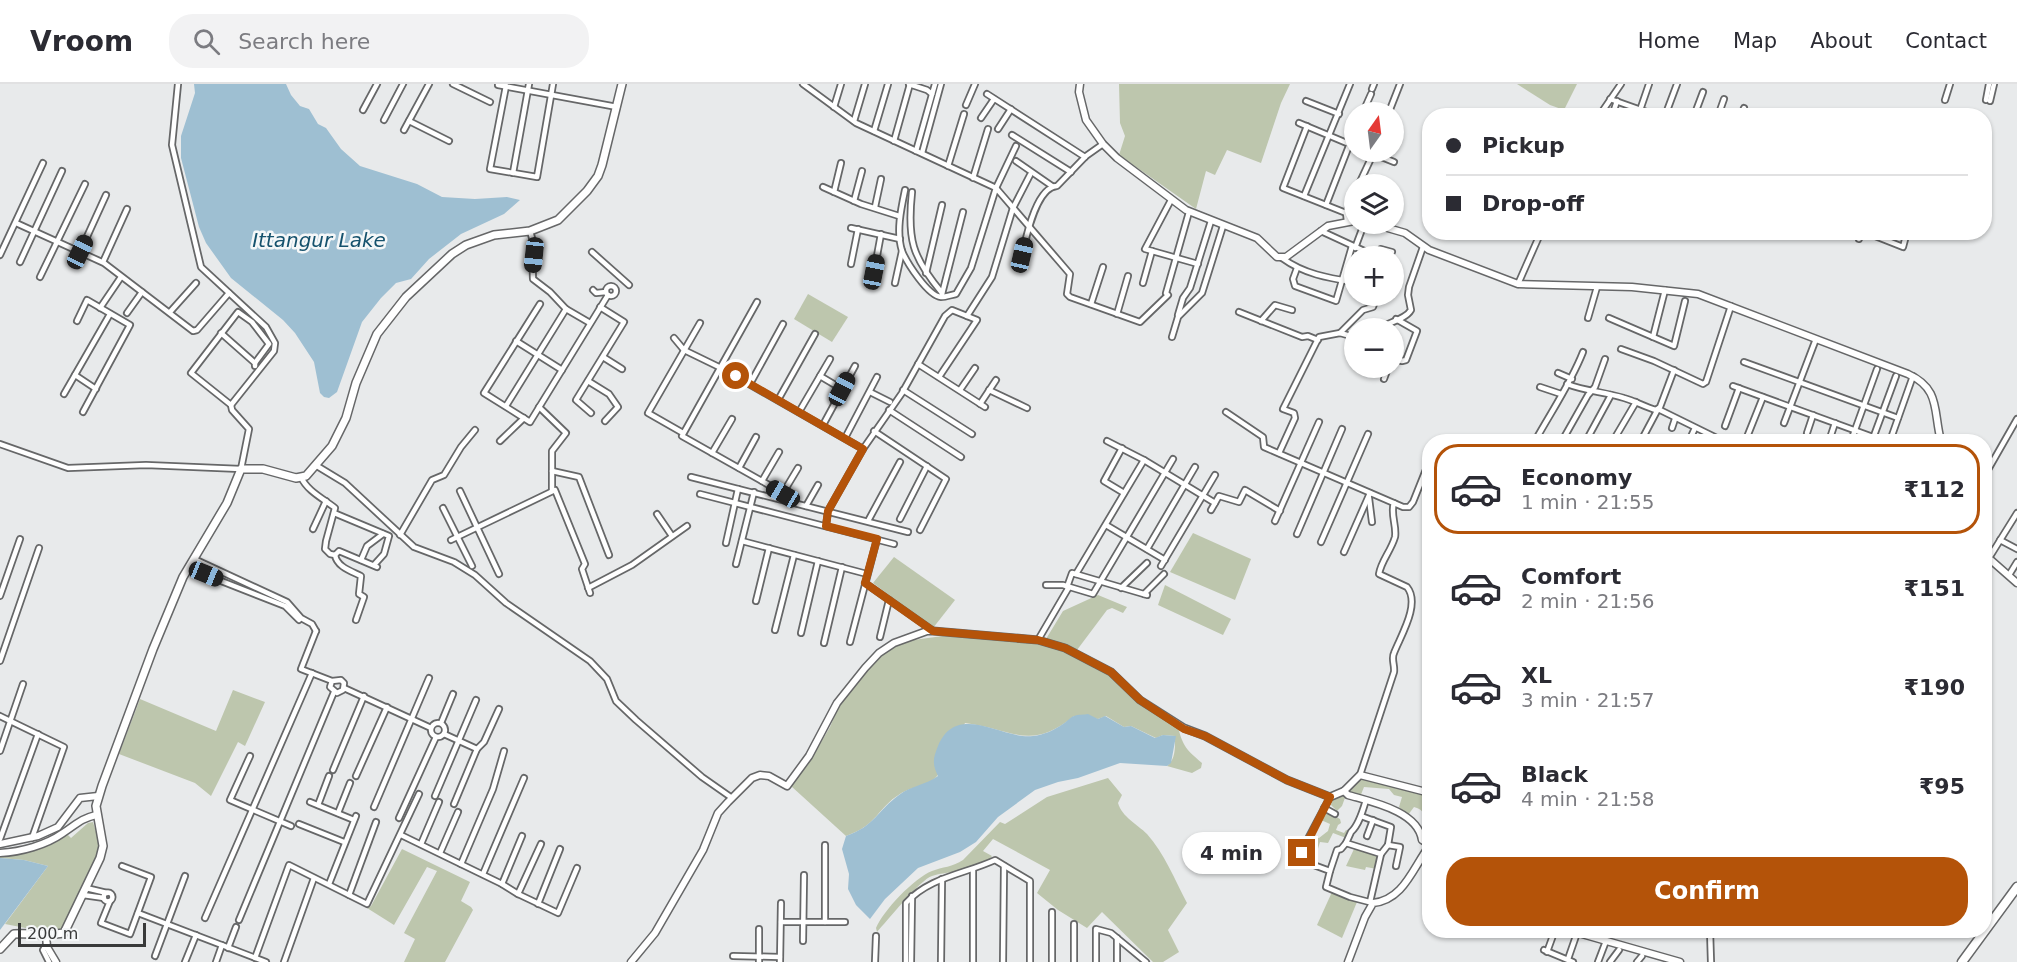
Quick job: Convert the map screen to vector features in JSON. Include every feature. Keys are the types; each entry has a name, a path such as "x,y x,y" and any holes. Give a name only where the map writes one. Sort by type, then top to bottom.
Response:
{"highway":[{"path":"1992,921 2017,887"},
{"path":"1962,962 1980,938"}],"main road":[{"path":"0,949 14,934 31,933 47,939 64,933 85,891 103,846 96,815 98,796 153,649 188,568 227,503 241,468 263,469 296,478 306,477 317,466 332,446 346,418 356,383 377,334 406,297 452,254 465,245 494,235 530,231 558,220 587,191 598,176 602,165 622,84"}],"street":[{"path":"178,84 172,144 201,267 266,327 275,343 274,351 231,405"},
{"path":"363,110 377,84"},
{"path":"384,120 403,84"},
{"path":"404,130 429,84"},
{"path":"453,84 490,102"},
{"path":"513,173 529,84"},
{"path":"506,86 490,169 537,177 553,84"},
{"path":"803,84 854,121 996,188 1070,274 1067,294 1070,297 1140,322 1167,294 1189,212"},
{"path":"813,92 816,84"},
{"path":"834,107 841,84"},
{"path":"854,121 865,84"},
{"path":"874,131 888,84"},
{"path":"894,141 910,84 932,94"},
{"path":"919,152 935,84"},
{"path":"919,152 940,84"},
{"path":"966,105 974,84"},
{"path":"1080,84 1079,92 1086,120 1103,144 1117,158 1171,200 1189,212 1257,238 1276,257 1282,258 1297,268 1342,280"},
{"path":"1304,196 1350,84"},
{"path":"1393,102 1400,84"},
{"path":"1604,108 1621,84"},
{"path":"1640,108 1649,84"},
{"path":"1668,108 1677,84"},
{"path":"1945,100 1950,84"},
{"path":"1988,100 1992,84"},
{"path":"498,85 617,107"},
{"path":"1697,108 1702,92"},
{"path":"987,94 1085,157"},
{"path":"981,118 994,99"},
{"path":"1610,99 1637,108"},
{"path":"1721,108 1724,99"},
{"path":"1306,101 1339,114"},
{"path":"1615,108 1617,101"},
{"path":"998,129 1011,109"},
{"path":"948,166 964,114"},
{"path":"409,121 448,141"},
{"path":"1299,123 1344,142"},
{"path":"1307,126 1283,188 1344,212"},
{"path":"973,178 988,129"},
{"path":"1012,135 1071,172"},
{"path":"1022,255 1029,226 1044,193 1052,186 1057,186 1085,157 1103,144"},
{"path":"902,251 920,280 934,294 956,294 971,268 996,188 1016,146"},
{"path":"1016,161 1052,186"},
{"path":"1326,205 1345,162"},
{"path":"0,255 43,163"},
{"path":"834,192 841,163"},
{"path":"20,262 62,171"},
{"path":"854,201 862,171"},
{"path":"967,316 992,277 1013,208 1030,176"},
{"path":"875,207 881,178"},
{"path":"40,277 85,184"},
{"path":"823,188 900,216"},
{"path":"895,283 902,251 900,216 905,190"},
{"path":"912,192 909,215 914,252 942,295"},
{"path":"80,252 106,195"},
{"path":"1171,200 1145,249 1198,264"},
{"path":"926,273 942,206"},
{"path":"103,262 127,209"},
{"path":"942,295 963,213"},
{"path":"1172,337 1183,298 1190,288 1211,221"},
{"path":"1282,258 1328,226 1344,222"},
{"path":"16,224 103,262 195,331 229,293"},
{"path":"1178,317 1202,293 1223,226"},
{"path":"851,228 900,238"},
{"path":"851,264 858,229"},
{"path":"530,231 534,255 533,279 550,292 566,309 590,324"},
{"path":"1321,231 1351,246"},
{"path":"1404,233 1423,247 1518,284 1665,290 1698,294 1731,306 1913,376 1929,389 1933,398 1940,434"},
{"path":"874,272 881,234"},
{"path":"0,235 8,238"},
{"path":"1518,284 1537,240"},
{"path":"1886,240 1902,246 1904,240"},
{"path":"1399,318 1408,315 1411,310 1409,287 1423,247"},
{"path":"1143,283 1152,251"},
{"path":"591,252 628,285"},
{"path":"1091,304 1103,267"},
{"path":"1297,268 1293,279 1295,286 1333,302 1337,300 1344,274"},
{"path":"593,290 612,296 615,293 614,287 618,275"},
{"path":"1117,314 1128,276"},
{"path":"100,308 121,277"},
{"path":"170,312 196,283"},
{"path":"1588,318 1597,287"},
{"path":"1653,337 1665,290"},
{"path":"127,313 142,292"},
{"path":"540,304 484,393 530,422 607,294"},
{"path":"76,321 87,300 130,325 83,412"},
{"path":"1609,318 1674,346 1685,301"},
{"path":"683,433 757,302"},
{"path":"1261,321 1275,305 1292,310"},
{"path":"1340,333 1363,310 1373,306"},
{"path":"1621,349 1705,384 1731,306"},
{"path":"591,413 576,400 624,322 600,307"},
{"path":"506,406 566,309"},
{"path":"826,526 828,511 863,449 903,390 945,316 952,310 977,320 939,377"},
{"path":"0,444 68,468 146,465 241,468 249,429 232,410 231,405 191,373 238,312 252,322 269,344 255,363"},
{"path":"1239,312 1302,337 1308,336 1318,340"},
{"path":"64,394 110,314"},
{"path":"700,323 648,413 683,433 682,436 796,503"},
{"path":"1404,323 1418,331 1404,360"},
{"path":"750,384 783,324"},
{"path":"220,333 255,363 258,370"},
{"path":"778,400 815,334"},
{"path":"1279,453 1295,418 1294,414 1283,409 1318,340 1321,335 1344,334"},
{"path":"674,338 684,350 750,384 863,449"},
{"path":"1784,423 1816,339"},
{"path":"516,341 562,370"},
{"path":"1539,434 1572,379 1583,352"},
{"path":"603,357 622,369"},
{"path":"799,412 830,359"},
{"path":"1566,434 1595,387 1605,360"},
{"path":"1744,362 1898,418"},
{"path":"918,364 983,405 996,380"},
{"path":"823,425 855,366"},
{"path":"960,390 975,368"},
{"path":"1854,434 1877,369"},
{"path":"1645,434 1658,410 1674,370"},
{"path":"1558,373 1572,379"},
{"path":"75,375 96,389"},
{"path":"820,376 842,389"},
{"path":"1875,434 1896,376"},
{"path":"1892,434 1913,376"},
{"path":"845,438 877,377"},
{"path":"588,381 609,394 618,407 605,421"},
{"path":"1567,384 1636,402 1652,410 1658,410 1705,434"},
{"path":"1733,386 1863,434"},
{"path":"1540,387 1561,394"},
{"path":"1725,426 1739,388"},
{"path":"903,390 972,434"},
{"path":"989,390 1027,408"},
{"path":"870,392 890,402"},
{"path":"1590,434 1611,395"},
{"path":"1748,434 1763,397"},
{"path":"1617,434 1636,402"},
{"path":"539,407 566,433 552,451 552,491"},
{"path":"889,410 961,457"},
{"path":"1226,412 1263,436 1264,447 1394,503 1409,507 1422,478"},
{"path":"1807,433 1813,415"},
{"path":"500,441 524,418"},
{"path":"712,453 732,419"},
{"path":"1672,428 1675,419"},
{"path":"1993,461 2017,419"},
{"path":"1275,521 1319,422"},
{"path":"1831,434 1835,423"},
{"path":"1692,434 1695,428"},
{"path":"1297,534 1342,429"},
{"path":"400,535 432,480 444,475 461,447 475,430"},
{"path":"874,431 946,478 920,530"},
{"path":"1321,542 1368,434"},
{"path":"739,468 756,437"},
{"path":"1107,441 1144,460 1215,503"},
{"path":"1122,448 1104,481 1124,493"},
{"path":"762,481 779,452"},
{"path":"1046,585 1068,587 1093,594 1173,459"},
{"path":"1076,574 1144,460"},
{"path":"868,521 900,462"},
{"path":"317,466 345,483 414,547 454,562 475,575 506,603 590,661 607,679 616,701 702,777 732,798"},
{"path":"900,519 927,466"},
{"path":"1147,549 1195,467"},
{"path":"783,494 798,468"},
{"path":"552,471 579,477 609,555"},
{"path":"1161,566 1215,475"},
{"path":"301,477 303,483 335,508 325,549 335,555"},
{"path":"691,477 909,532"},
{"path":"806,506 818,486"},
{"path":"738,489 726,541 769,548 867,574"},
{"path":"451,540 555,490 585,564 582,569 589,590 632,565 687,526"},
{"path":"1211,510 1219,496 1222,495 1239,502 1245,490 1280,511"},
{"path":"460,491 499,574"},
{"path":"736,564 753,492"},
{"path":"700,494 894,544"},
{"path":"1370,494 1372,522"},
{"path":"1344,552 1370,494"},
{"path":"313,529 326,501"},
{"path":"1330,871 1311,864 1303,858 1302,853 1330,797 1344,791 1360,775 1394,672 1393,657 1406,630 1411,609 1410,590 1407,586 1378,574 1391,550 1396,534 1392,513 1394,503"},
{"path":"443,508 472,566"},
{"path":"334,513 389,536 384,554 375,566 339,551 335,555"},
{"path":"1992,550 2017,513"},
{"path":"657,514 672,536"},
{"path":"1106,525 1165,560"},
{"path":"361,560 367,546 383,534"},
{"path":"0,596 20,539"},
{"path":"850,642 877,539"},
{"path":"2000,540 2017,549"},
{"path":"0,661 39,548"},
{"path":"756,601 769,548"},
{"path":"335,555 336,561 361,576 360,594 364,597 356,620"},
{"path":"775,630 794,555"},
{"path":"194,559 287,602 301,618 312,624 316,632 301,669 332,681 341,680 344,688 431,728"},
{"path":"801,633 818,561"},
{"path":"1992,561 2017,583"},
{"path":"2008,575 2017,562"},
{"path":"1121,588 1147,563"},
{"path":"824,643 842,567"},
{"path":"188,568 285,606 316,632"},
{"path":"1038,640 1068,587 1072,573 1146,595 1164,574"},
{"path":"865,583 933,631"},
{"path":"880,637 889,600"},
{"path":"631,962 655,933 703,850 718,813 752,778 760,775 769,776 787,786 809,756 837,703 879,653 894,642 933,631 1038,640 1065,648 1111,672 1140,700 1184,729 1205,736 1287,780 1330,797"},
{"path":"205,918 312,674"},
{"path":"374,807 429,678"},
{"path":"332,681 330,687 334,692"},
{"path":"0,751 23,684"},
{"path":"334,692 341,692 344,688"},
{"path":"239,920 334,692"},
{"path":"441,723 453,694"},
{"path":"333,770 364,696"},
{"path":"435,796 476,700"},
{"path":"356,776 387,707"},
{"path":"454,804 477,749 484,741 499,709"},
{"path":"0,716 64,747 32,838"},
{"path":"431,728 436,723 441,723"},
{"path":"436,737 444,734 445,727 441,723"},
{"path":"431,728 432,734 436,737"},
{"path":"0,840 38,734"},
{"path":"444,734 477,749"},
{"path":"399,818 436,737"},
{"path":"461,864 493,789 504,751"},
{"path":"250,756 230,800 291,826"},
{"path":"1360,775 1422,791"},
{"path":"318,806 329,776"},
{"path":"483,874 524,778"},
{"path":"338,813 350,783"},
{"path":"1344,791 1396,810 1420,831 1422,840"},
{"path":"255,958 289,865 367,904 419,794"},
{"path":"0,844 32,838 58,827 80,798 98,796"},
{"path":"1366,800 1354,830 1341,849 1337,850 1326,886 1350,897 1371,902 1383,901 1396,893 1422,856"},
{"path":"310,802 355,818 329,884"},
{"path":"421,844 439,802"},
{"path":"1324,808 1335,814"},
{"path":"440,853 458,812"},
{"path":"0,853 46,843 80,819 96,815"},
{"path":"1348,962 1371,902 1381,854 1388,845 1391,827 1361,816"},
{"path":"1367,837 1373,820"},
{"path":"349,895 376,822"},
{"path":"299,824 344,842"},
{"path":"401,836 483,874 558,913 577,868"},
{"path":"502,884 522,836"},
{"path":"1346,843 1381,854"},
{"path":"518,894 541,844"},
{"path":"825,845 825,922"},
{"path":"1388,845 1400,847 1396,866"},
{"path":"538,904 560,849"},
{"path":"906,962 906,903 912,896 933,882 973,870 995,860 1030,881 1030,962"},
{"path":"122,866 152,877"},
{"path":"1003,962 1005,866"},
{"path":"973,870 973,962"},
{"path":"85,891 112,895 101,923 130,934 154,871"},
{"path":"803,941 804,875"},
{"path":"155,956 185,876"},
{"path":"284,962 314,878"},
{"path":"941,962 942,879"},
{"path":"911,962 912,896"},
{"path":"733,956 780,959 781,903"},
{"path":"1052,912 1052,962"},
{"path":"138,913 266,962"},
{"path":"781,922 845,922"},
{"path":"1074,924 1074,962"},
{"path":"228,948 236,927"},
{"path":"759,928 759,959"},
{"path":"1096,962 1096,929 1111,933 1138,959 1146,962"},
{"path":"186,962 196,935"},
{"path":"875,962 876,936"},
{"path":"1117,938 1117,962"},
{"path":"1551,938 1545,951 1570,961 1576,938"},
{"path":"1596,938 1680,962"},
{"path":"1710,938 1711,962"},
{"path":"47,939 43,950 49,962"},
{"path":"47,939 56,962"},
{"path":"1598,962 1606,941"},
{"path":"216,962 222,945"},
{"path":"1610,962 1619,950"},
{"path":"1637,962 1642,956"}],"green space":[{"path":"1119,84 1290,84 1281,103 1261,163 1227,150 1215,175 1206,171 1196,209 1119,155 1125,136 1120,123"},
{"path":"1517,84 1577,84 1565,108 1550,105"},
{"path":"808,294 848,317 832,342 794,319"},
{"path":"1193,533 1251,559 1235,600 1170,572"},
{"path":"894,557 955,600 933,628 873,583"},
{"path":"1165,585 1231,619 1223,635 1158,605"},
{"path":"1098,595 1127,607 1123,613 1112,608 1107,610 1077,650 1046,639 1063,611"},
{"path":"943,636 1037,643 1065,652 1108,674 1149,710 1178,727 1186,748 1202,763 1201,768 1192,773 1167,766 1173,756 1175,736 1163,735 1156,738 1131,726 1124,727 1106,716 1098,719 1074,716 1059,727 1033,736 965,723 945,765 933,780 892,799 865,827 846,836 791,786 792,783 807,766 830,727 840,703 883,653 895,644"},
{"path":"233,690 265,702 245,746 238,742 211,796 195,783 119,754 140,699 216,731"},
{"path":"1108,778 1122,795 1118,803 1120,808 1153,841 1187,903 1168,930 1179,952 1163,962 1153,962 1102,912 1087,928 1058,910 1037,893 1050,870 993,839 983,851 992,856 987,861 972,868 939,874 927,879 912,892 877,932 876,928 885,913 908,888 932,871 963,860 1000,822 1005,824 1047,797"},
{"path":"1362,778 1422,793 1422,812 1414,807 1408,815 1399,807 1402,797 1394,795 1389,789 1364,787 1360,797 1346,795 1342,806 1337,811 1331,805 1332,800 1342,796"},
{"path":"1329,813 1340,819 1341,823 1336,830 1344,833 1346,830 1350,831 1346,838 1333,833 1328,843 1320,842 1314,862 1304,854 1311,837 1319,838 1328,831 1330,824 1321,820 1324,814"},
{"path":"93,822 99,842 99,851 63,929 46,932 5,924 48,866 24,860 0,858 0,856 26,852 67,834 71,838 88,823"},
{"path":"402,849 470,882 461,901 473,910 445,962 404,962 415,939 404,933 437,871 427,867 394,925 367,908 371,906"},
{"path":"1354,849 1378,854 1377,869 1366,867 1365,870 1346,866"},
{"path":"1332,892 1357,902 1342,938 1317,925"}],"water":[{"name":"Ittangur Lake","path":"194,84 286,84 300,106 309,109 318,124 326,128 341,149 360,166 417,184 442,197 475,199 507,197 520,200 504,214 461,234 429,259 411,279 396,283 381,298 362,322 337,392 329,398 324,397 320,393 314,362 295,333 283,320 231,278 206,243 199,227 181,158 181,136 195,93"},
{"path":"1088,714 1098,719 1105,716 1124,727 1131,726 1155,738 1163,735 1176,736 1171,763 1167,766 1120,763 1035,790 998,817 976,842 960,852 918,868 885,899 870,919 856,905 848,889 849,874 842,849 846,836 870,823 903,792 938,776 934,758 946,733 956,726 968,724 1021,736 1041,735 1077,715"},
{"path":"0,858 24,860 48,866 0,930"}],"route":[{"path":"736,376 863,449 828,511 826,526 877,539 865,583 933,631 1038,640 1065,648 1111,672 1140,700 1184,729 1205,736 1287,780 1330,797 1302,853"}]}
